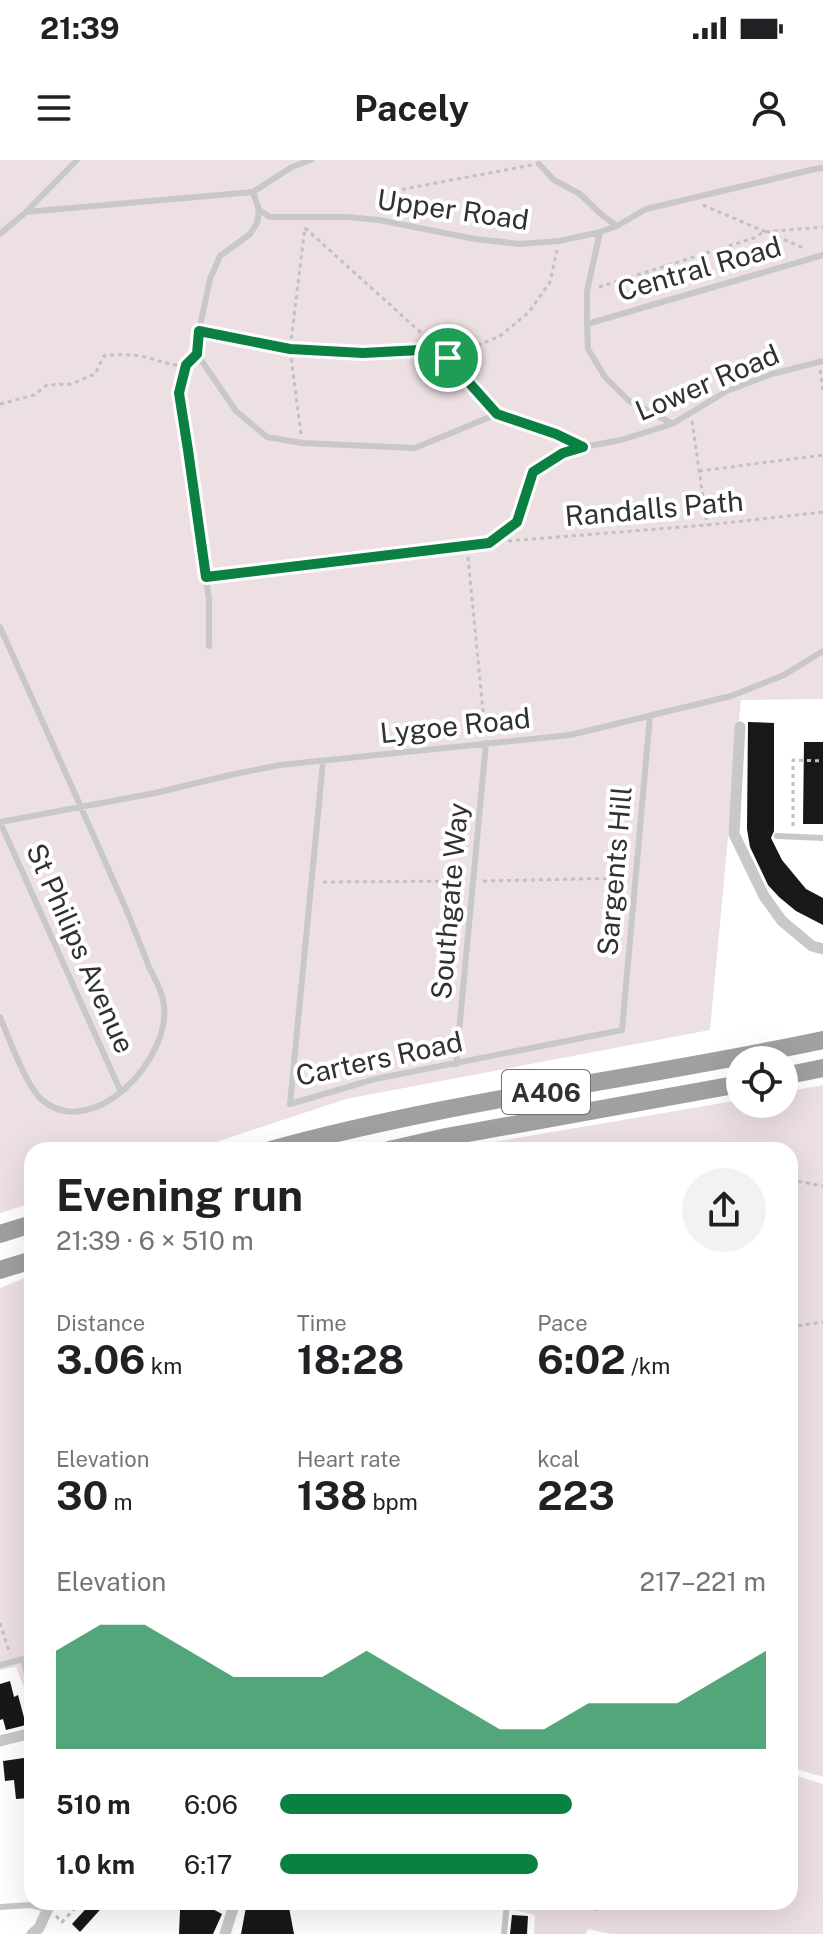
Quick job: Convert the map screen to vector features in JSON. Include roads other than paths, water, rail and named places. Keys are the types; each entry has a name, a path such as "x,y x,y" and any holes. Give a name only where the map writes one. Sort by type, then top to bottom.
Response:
{"highway":[{"name":"A406","path":"300,1142 404,1118 823,1040"},
{"path":"798,1073 823,1068"},
{"name":"A406","path":"424,1142 726,1087"},
{"path":"0,1234 24,1226"},
{"path":"0,1270 24,1262"}],"street":[{"path":"740,727 739,835 764,896 782,921 812,946 823,949"},
{"path":"0,1741 24,1735"},
{"path":"32,1934 39,1928 48,1910"},
{"path":"225,1934 233,1910"}],"lane":[{"path":"1,229 26,212 77,160"},
{"path":"26,212 253,192 292,167 311,160"},
{"path":"539,164 554,180 580,194 617,226"},
{"name":"Upper Road","path":"259,210 270,217 347,217 520,244 559,241 600,232 646,209 823,168"},
{"path":"253,192 259,210 257,223 250,234 220,256 210,279 197,354 236,411 267,437 302,443 415,448 497,414 583,447"},
{"path":"600,232 587,291 588,349 605,377 628,400 672,424"},
{"name":"Central Road","path":"587,324 822,255"},
{"path":"197,354 186,365 179,393 209,599 209,646"},
{"name":"Lower Road","path":"206,577 489,543 517,522 533,472 563,453 672,424 727,391 772,374 821,362"},
{"path":"0,627 164,1001 159,1040 140,1074 96,1109 77,1112 55,1108 40,1098 29,1082 0,1017"},
{"name":"Lygoe Road","path":"0,822 155,793 280,765 570,735 731,696 784,675 823,651"},
{"name":"Sargents Hill","path":"622,1030 650,716"},
{"name":"Southgate Way","path":"456,1064 486,743"},
{"name":"Carters Road","path":"323,762 290,1104 375,1079 622,1030"},
{"name":"St Philips Avenue","path":"0,822 121,1092"},
{"path":"777,836 823,838"},
{"path":"0,1665 23,1659 24,1663"},
{"path":"0,1907 24,1905"},
{"path":"504,1934 505,1910"}]}
